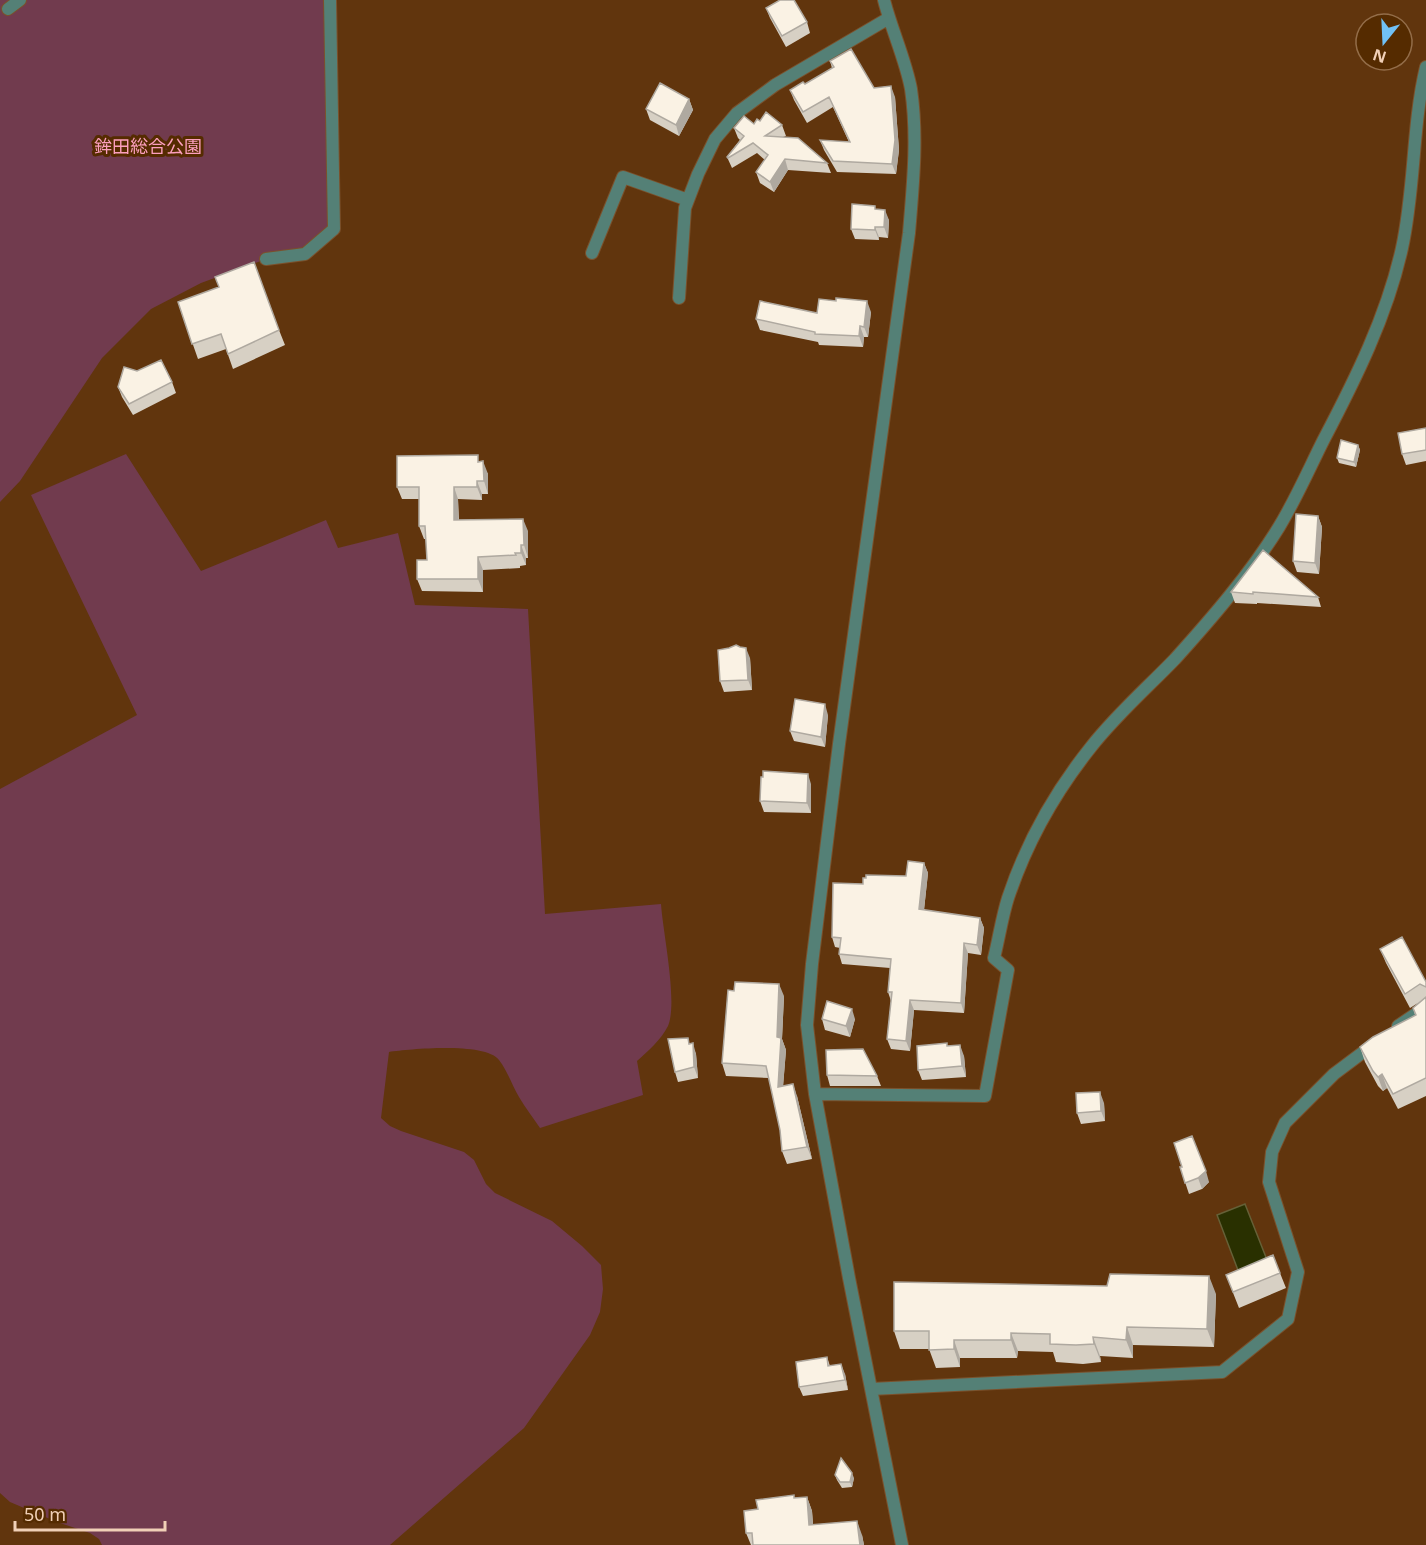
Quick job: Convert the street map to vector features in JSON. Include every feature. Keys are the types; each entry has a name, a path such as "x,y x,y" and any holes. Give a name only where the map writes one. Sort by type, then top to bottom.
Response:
{"street":[{"path":"8,9 20,0"},
{"path":"266,259 305,254 334,229 330,0"},
{"path":"884,0 910,86 915,145 913,182 907,243 857,602 812,964 807,1024 815,1094 902,1545"},
{"path":"678,298 685,208 715,139 737,113 775,84 889,18"},
{"path":"815,1094 985,1096 1008,970 994,958 1008,899 1022,862 1060,790 1092,745 1191,641 1247,572 1278,528 1334,421 1357,375 1388,298 1399,261 1426,67"},
{"path":"592,253 623,177 688,200"},
{"path":"871,1389 1222,1372 1288,1319 1298,1272 1269,1182 1272,1152 1285,1123 1334,1074 1426,1007"}],"green space":[{"name":"鉾田総合公園","path":"0,0 330,0 334,229 318,244 266,259 201,283 151,309 102,358 20,481 0,502"},
{"path":"126,454 201,571 326,520 338,548 398,533 415,605 528,609 545,914 661,904 671,984 671,1015 662,1036 637,1061 643,1095 540,1128 519,1097 502,1064 491,1054 447,1048 389,1052 381,1118 390,1126 401,1131 464,1152 474,1160 486,1184 495,1193 552,1221 582,1246 601,1265 603,1289 600,1312 590,1335 524,1428 390,1545 102,1545 99,1539 90,1533 10,1502 0,1493 0,789 137,715 31,495"}],"shaded area":[{"path":"1245,1204 1273,1275 1244,1286 1217,1215"}],"building":[{"path":"780,0 794,0 807,22 782,36 766,8"},
{"path":"851,49 874,88 891,86 895,140 892,164 833,161 820,140 850,142 829,97 803,112 790,90 834,67 830,61"},
{"path":"660,83 689,99 676,125 646,109"},
{"path":"766,112 782,125 765,136 798,138 827,163 785,159 770,182 756,172 768,155 753,143 728,158 744,136 734,128 744,116 754,124 757,119 760,121"},
{"path":"852,204 875,206 875,209 885,210 884,227 875,227 875,230 851,229"},
{"path":"254,262 279,330 228,354 221,334 192,344 178,302 219,287 215,277"},
{"path":"836,298 867,301 864,327 860,326 859,336 815,334 815,332 756,319 760,301 817,313 819,299 836,301"},
{"path":"161,360 172,382 129,404 118,387 124,367 137,371"},
{"path":"1426,428 1426,450 1402,454 1398,433"},
{"path":"1341,440 1358,445 1354,462 1337,458"},
{"path":"478,455 478,462 483,461 484,481 477,481 477,487 454,487 454,520 523,519 524,545 521,545 521,553 478,557 478,579 417,579 417,560 427,560 425,526 419,526 419,487 397,487 397,456"},
{"path":"1296,514 1318,516 1315,563 1293,561"},
{"path":"1263,550 1318,597 1231,592"},
{"path":"736,645 746,648 748,680 720,681 718,650"},
{"path":"795,699 825,704 821,737 790,731"},
{"path":"763,771 808,774 807,803 760,801"},
{"path":"908,861 924,863 919,909 980,918 977,945 964,943 961,1003 910,1000 906,1041 887,1039 892,992 888,992 891,959 839,954 841,938 832,937 833,883 863,884 863,878 866,878 866,875 906,876"},
{"path":"1402,937 1426,982 1426,987 1420,984 1405,994 1380,949"},
{"path":"735,982 779,984 777,1037 781,1038 778,1087 793,1084 807,1147 782,1151 780,1130 766,1066 722,1063 728,990 734,991"},
{"path":"1426,997 1426,1078 1393,1094 1382,1074 1378,1077 1373,1071 1360,1047 1373,1037 1416,1015 1413,1008"},
{"path":"827,1001 852,1009 846,1026 822,1019"},
{"path":"688,1038 689,1044 693,1043 694,1067 675,1072 668,1039"},
{"path":"947,1043 947,1046 960,1045 962,1066 918,1070 917,1046"},
{"path":"863,1049 877,1076 827,1075 826,1050"},
{"path":"1100,1092 1101,1111 1077,1113 1076,1093"},
{"path":"1192,1136 1206,1171 1198,1178 1185,1183 1174,1143"},
{"path":"1273,1255 1280,1273 1233,1292 1226,1275"},
{"path":"1110,1274 1209,1276 1207,1329 1127,1327 1126,1340 1093,1337 1094,1344 1076,1345 1050,1344 1050,1334 1011,1333 1011,1340 954,1340 954,1349 929,1350 929,1331 894,1331 894,1282 1107,1286"},
{"path":"827,1357 828,1366 841,1364 845,1380 799,1387 796,1362"},
{"path":"841,1458 852,1473 850,1482 840,1482 835,1475"},
{"path":"794,1495 794,1498 807,1497 809,1525 857,1521 860,1545 753,1545 752,1533 746,1533 744,1511 758,1509 756,1500"}]}
